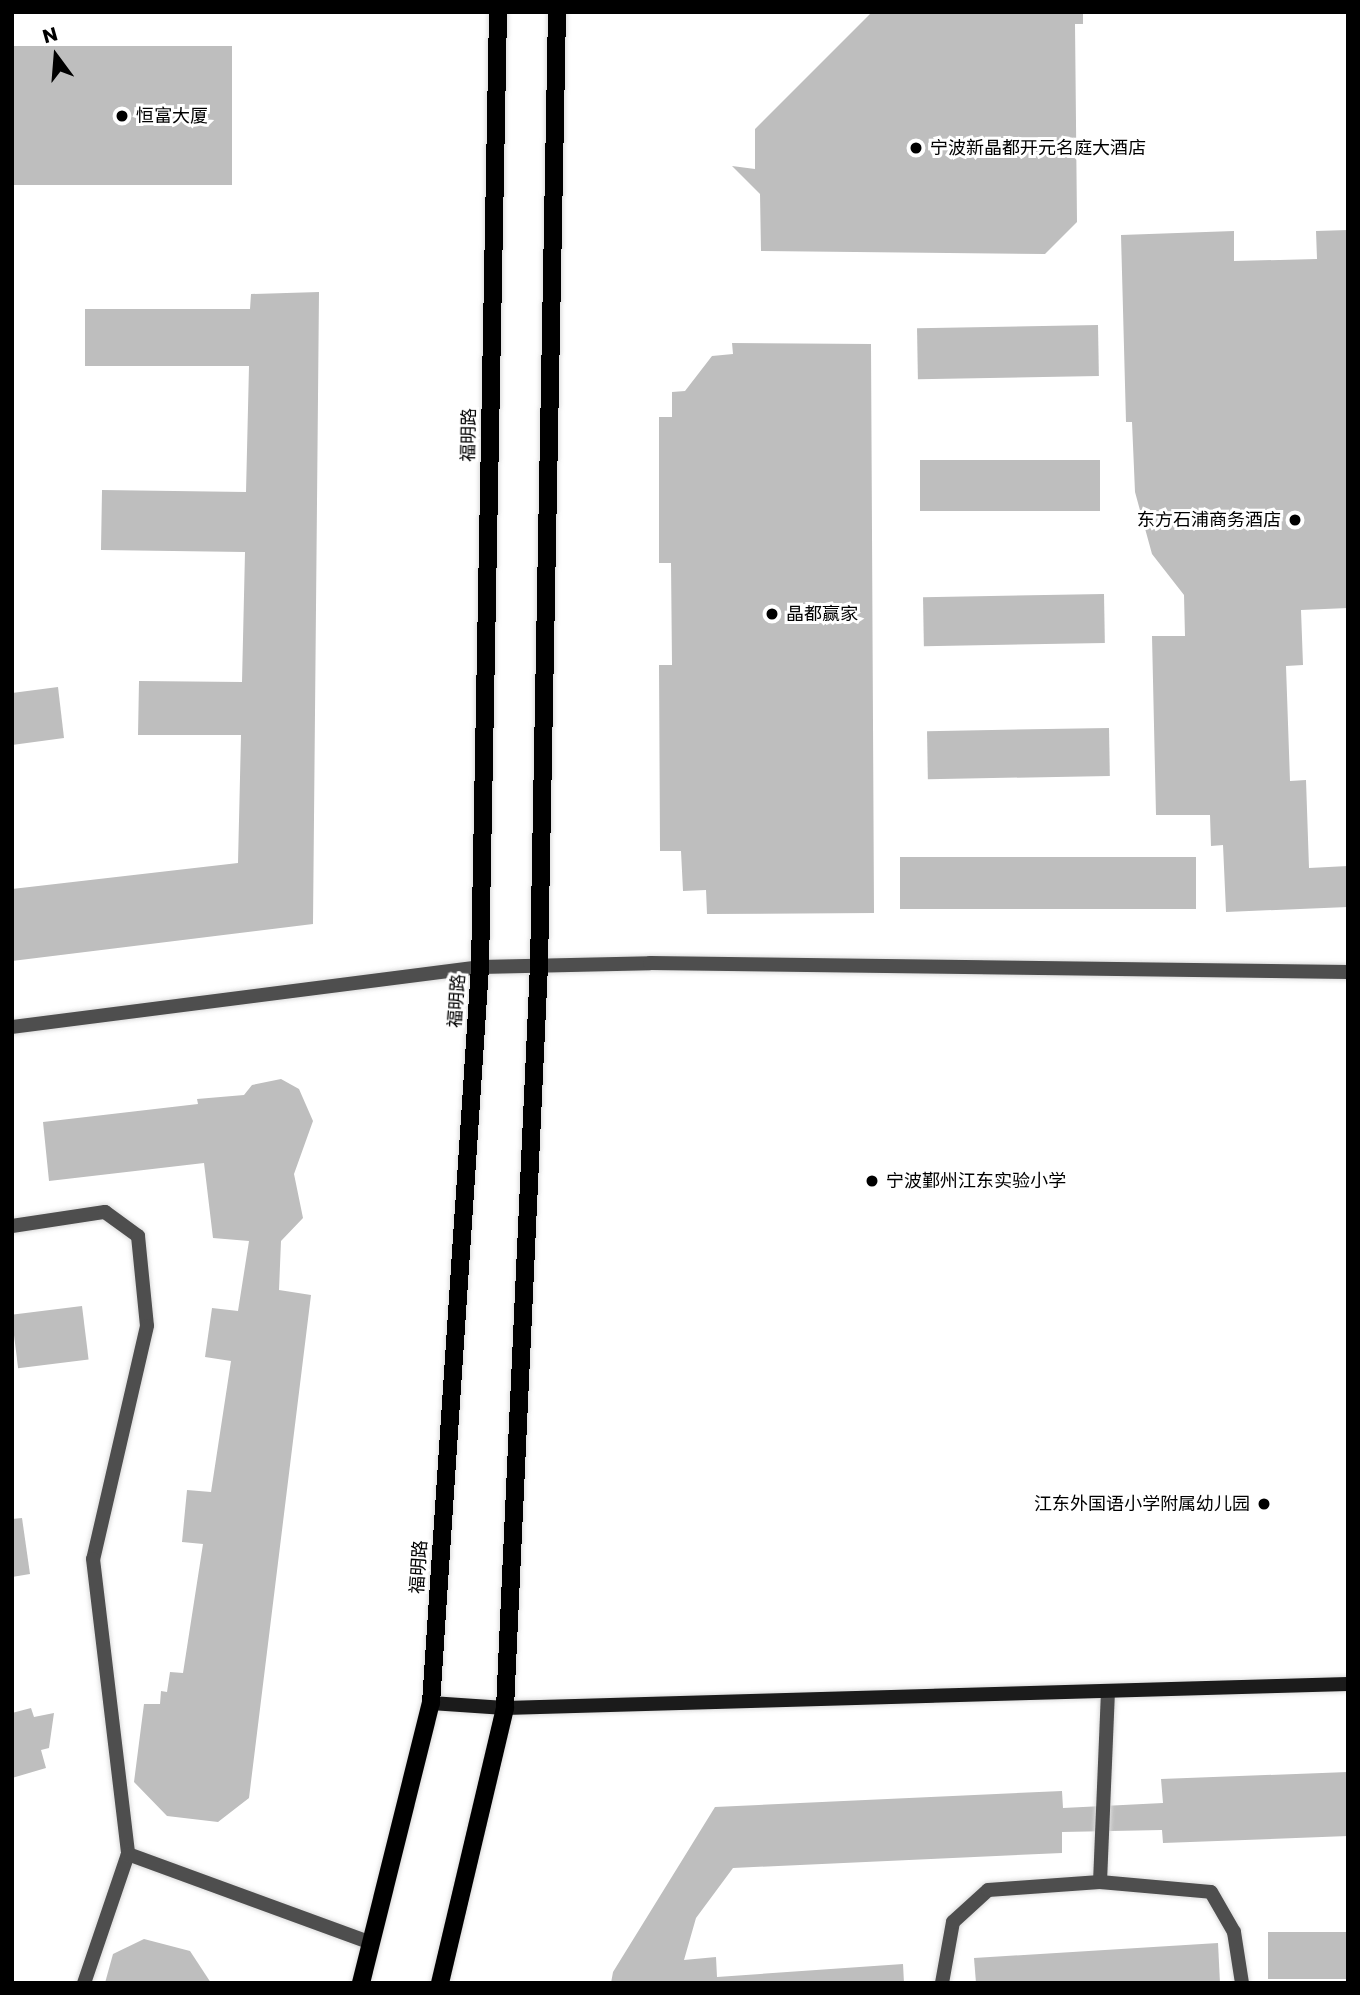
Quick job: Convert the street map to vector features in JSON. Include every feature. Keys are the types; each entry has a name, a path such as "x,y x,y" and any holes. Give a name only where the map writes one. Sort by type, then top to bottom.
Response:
{"main road":[{"name":"福明路","path":"361,1983 431,1703 480,967 498,12"},
{"path":"440,1983 505,1708 539,966 557,12"}],"street":[{"path":"12,1027 480,967 650,963 1348,972"},
{"path":"12,1226 105,1212 138,1236 147,1326 93,1559 128,1854 84,1983"},
{"path":"431,1703 505,1708 1348,1684"},
{"path":"1100,1882 1108,1691"},
{"path":"128,1854 371,1943"},
{"path":"942,1983 953,1922 988,1890 1100,1882 1211,1892 1234,1932 1242,1983"}],"building":[{"name":"宁波新晶都开元名庭大酒店","path":"872,12 1083,12 1083,24 1075,24 1077,222 1045,254 761,251 760,194 732,166 755,169 755,129"},
{"name":"恒富大厦","path":"12,46 232,46 232,185 12,185"},
{"path":"1348,230 1348,608 1301,610 1303,665 1286,666 1290,781 1306,780 1309,868 1348,866 1348,907 1226,912 1223,845 1211,846 1210,815 1156,815 1152,636 1185,636 1184,595 1152,554 1135,492 1132,422 1126,422 1121,235 1234,231 1234,261 1317,259 1316,231"},
{"path":"319,292 313,924 12,961 12,889 238,863 241,735 138,735 139,681 242,682 245,552 101,550 102,490 246,492 249,366 85,366 85,309 250,309 251,294"},
{"path":"1098,325 1099,376 918,379 917,328"},
{"name":"晶都赢家","path":"732,343 871,344 874,913 707,914 706,890 683,891 681,851 660,851 659,665 672,665 671,563 659,563 659,417 672,417 672,392 685,391 712,356 733,354"},
{"path":"920,460 1100,460 1100,511 920,511"},
{"path":"1104,594 1105,643 924,646 923,597"},
{"path":"58,687 64,738 12,745 12,693"},
{"path":"1109,728 1110,776 928,779 927,731"},
{"path":"900,857 1196,857 1196,909 900,909"},
{"path":"281,1079 299,1089 313,1121 294,1174 303,1218 281,1241 279,1290 311,1295 249,1798 218,1822 167,1816 134,1782 144,1704 160,1704 161,1691 167,1692 170,1672 183,1673 203,1544 182,1542 187,1490 211,1492 231,1361 205,1357 212,1308 238,1311 249,1241 213,1238 204,1163 49,1181 43,1122 198,1104 197,1099 244,1095 252,1085"},
{"path":"82,1306 89,1360 18,1368 12,1315"},
{"path":"22,1518 30,1574 12,1577 12,1519"},
{"path":"31,1708 34,1717 54,1713 49,1748 41,1750 46,1768 12,1778 12,1713"},
{"path":"1348,1772 1348,1836 1163,1843 1162,1830 1062,1832 1062,1853 733,1868 696,1918 684,1960 716,1957 717,1977 903,1964 904,1983 611,1983 613,1972 715,1807 1062,1791 1063,1808 1163,1803 1161,1779"},
{"path":"1268,1932 1348,1932 1348,1979 1268,1979"},
{"path":"144,1939 190,1951 211,1983 105,1983 113,1954"},
{"path":"1218,1943 1220,1983 976,1983 974,1958"}],"place":[{"name":"恒富大厦","path":"122,116"},
{"name":"宁波新晶都开元名庭大酒店","path":"916,148"},
{"name":"东方石浦商务酒店","path":"1295,520"},
{"name":"晶都赢家","path":"772,614"},
{"name":"宁波鄞州江东实验小学","path":"872,1181"},
{"name":"江东外国语小学附属幼儿园","path":"1264,1504"}]}
